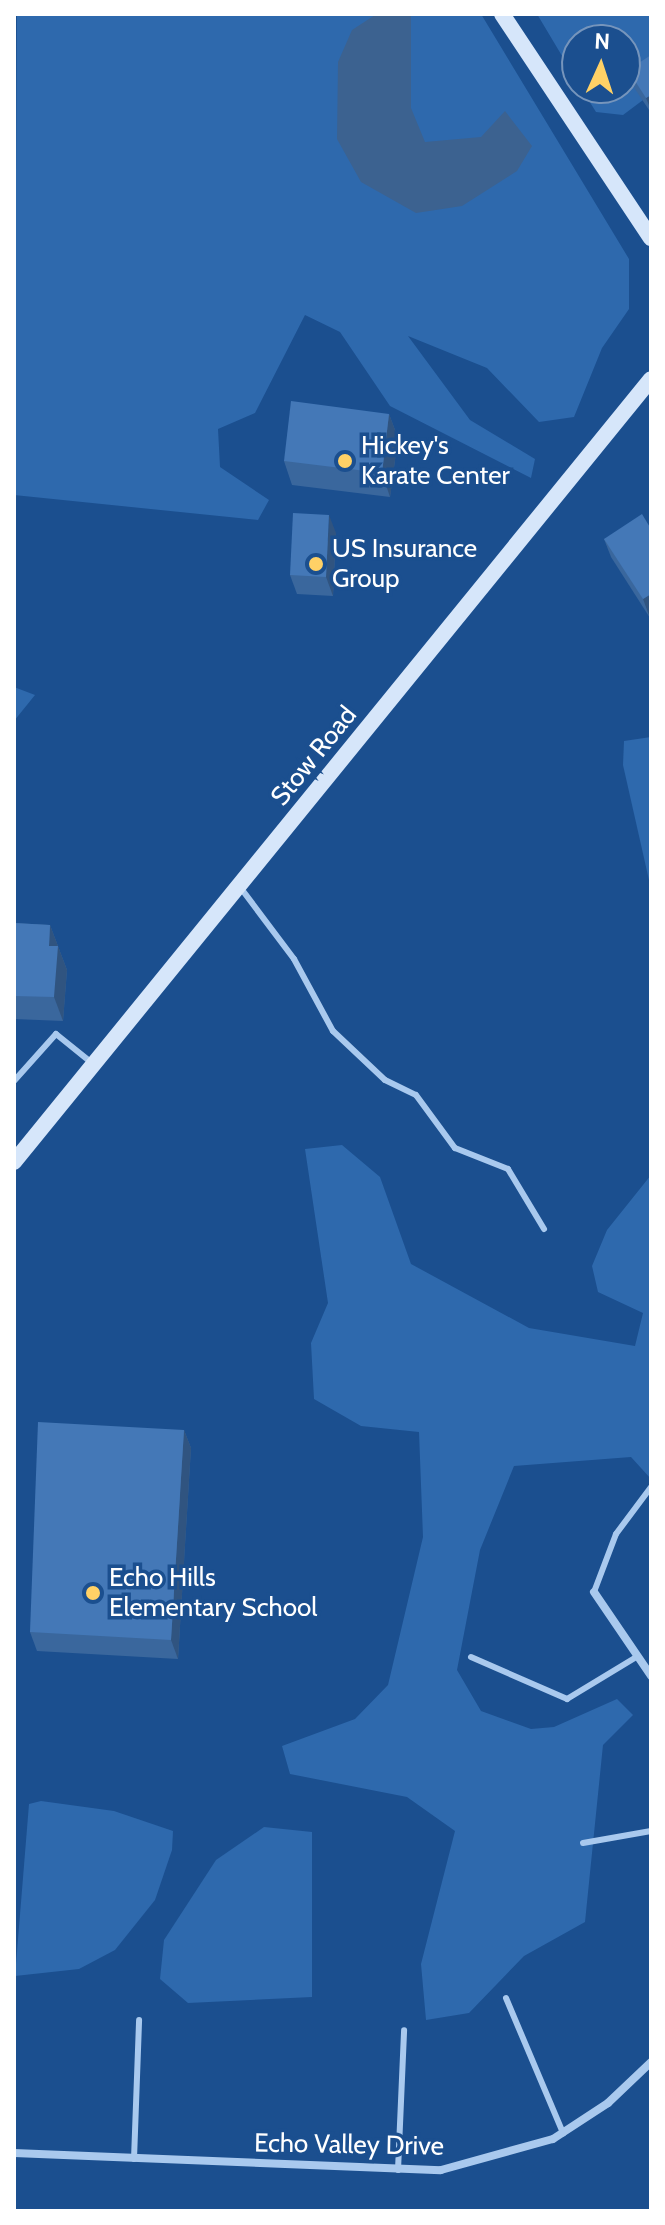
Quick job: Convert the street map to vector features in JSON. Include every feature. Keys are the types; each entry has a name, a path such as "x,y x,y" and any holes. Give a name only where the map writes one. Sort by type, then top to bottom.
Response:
{"street":[{"path":"502,14 651,238"},
{"name":"Stow Road","path":"14,1162 651,379"},
{"path":"594,1592 651,1676"},
{"name":"Echo Valley Drive","path":"14,2153 398,2170 488,2162 563,2133 651,2062"}],"lane":[{"path":"240,887 294,959 333,1031 385,1080 416,1095 455,1148 508,1169 544,1229"},
{"path":"14,1081 56,1034 94,1065"},
{"path":"594,1592 616,1534 651,1487"},
{"path":"471,1657 567,1699 638,1656"},
{"path":"583,1843 651,1831"},
{"path":"506,1998 563,2133"},
{"path":"134,2159 139,2020"},
{"path":"398,2170 404,2030"}],"shaded area":[{"path":"17,14 481,14 629,259 629,309 602,348 574,417 539,422 487,368 408,336 470,420 535,459 531,478 390,406 340,332 305,315 255,413 218,429 220,467 269,500 258,520 14,495"},
{"path":"411,14 411,108 425,142 481,137 505,111 532,146 517,171 462,206 416,213 361,182 337,139 338,62 352,30 375,15"},
{"path":"537,14 651,14 651,94 641,102 641,24 561,24 561,54"},
{"path":"591,104 638,104 623,115 596,112"},
{"path":"14,687 35,695 14,721"},
{"path":"651,737 651,889 623,765 624,741"},
{"path":"342,1145 380,1177 411,1264 529,1328 635,1346 643,1313 598,1292 592,1266 607,1230 651,1175 651,1479 631,1457 514,1466 480,1550 457,1670 481,1711 531,1729 554,1727 617,1699 633,1715 603,1745 585,1922 524,1956 469,2013 426,2020 421,1964 455,1831 407,1797 290,1774 282,1746 355,1719 388,1685 423,1537 419,1432 361,1426 314,1399 311,1343 328,1303 305,1149"},
{"path":"41,1801 114,1811 173,1831 172,1850 155,1900 115,1950 79,1969 15,1976 29,1804"},
{"path":"264,1827 312,1832 312,1997 188,2003 160,1979 164,1940 216,1860"}],"building":[{"path":"651,55 651,95 646,98 641,90 641,62"},
{"path":"291,401 389,414 382,473 284,461"},
{"path":"293,513 329,515 326,577 290,575"},
{"path":"642,514 651,529 651,594 643,599 604,539"},
{"path":"14,923 50,925 49,946 58,946 54,997 14,996"},
{"path":"38,1422 184,1430 171,1640 30,1632"}],"place":[{"name":"Hickey's Karate Center","path":"345,461"},
{"name":"US Insurance Group","path":"316,564"},
{"name":"Echo Hills Elementary School","path":"93,1593"}]}
